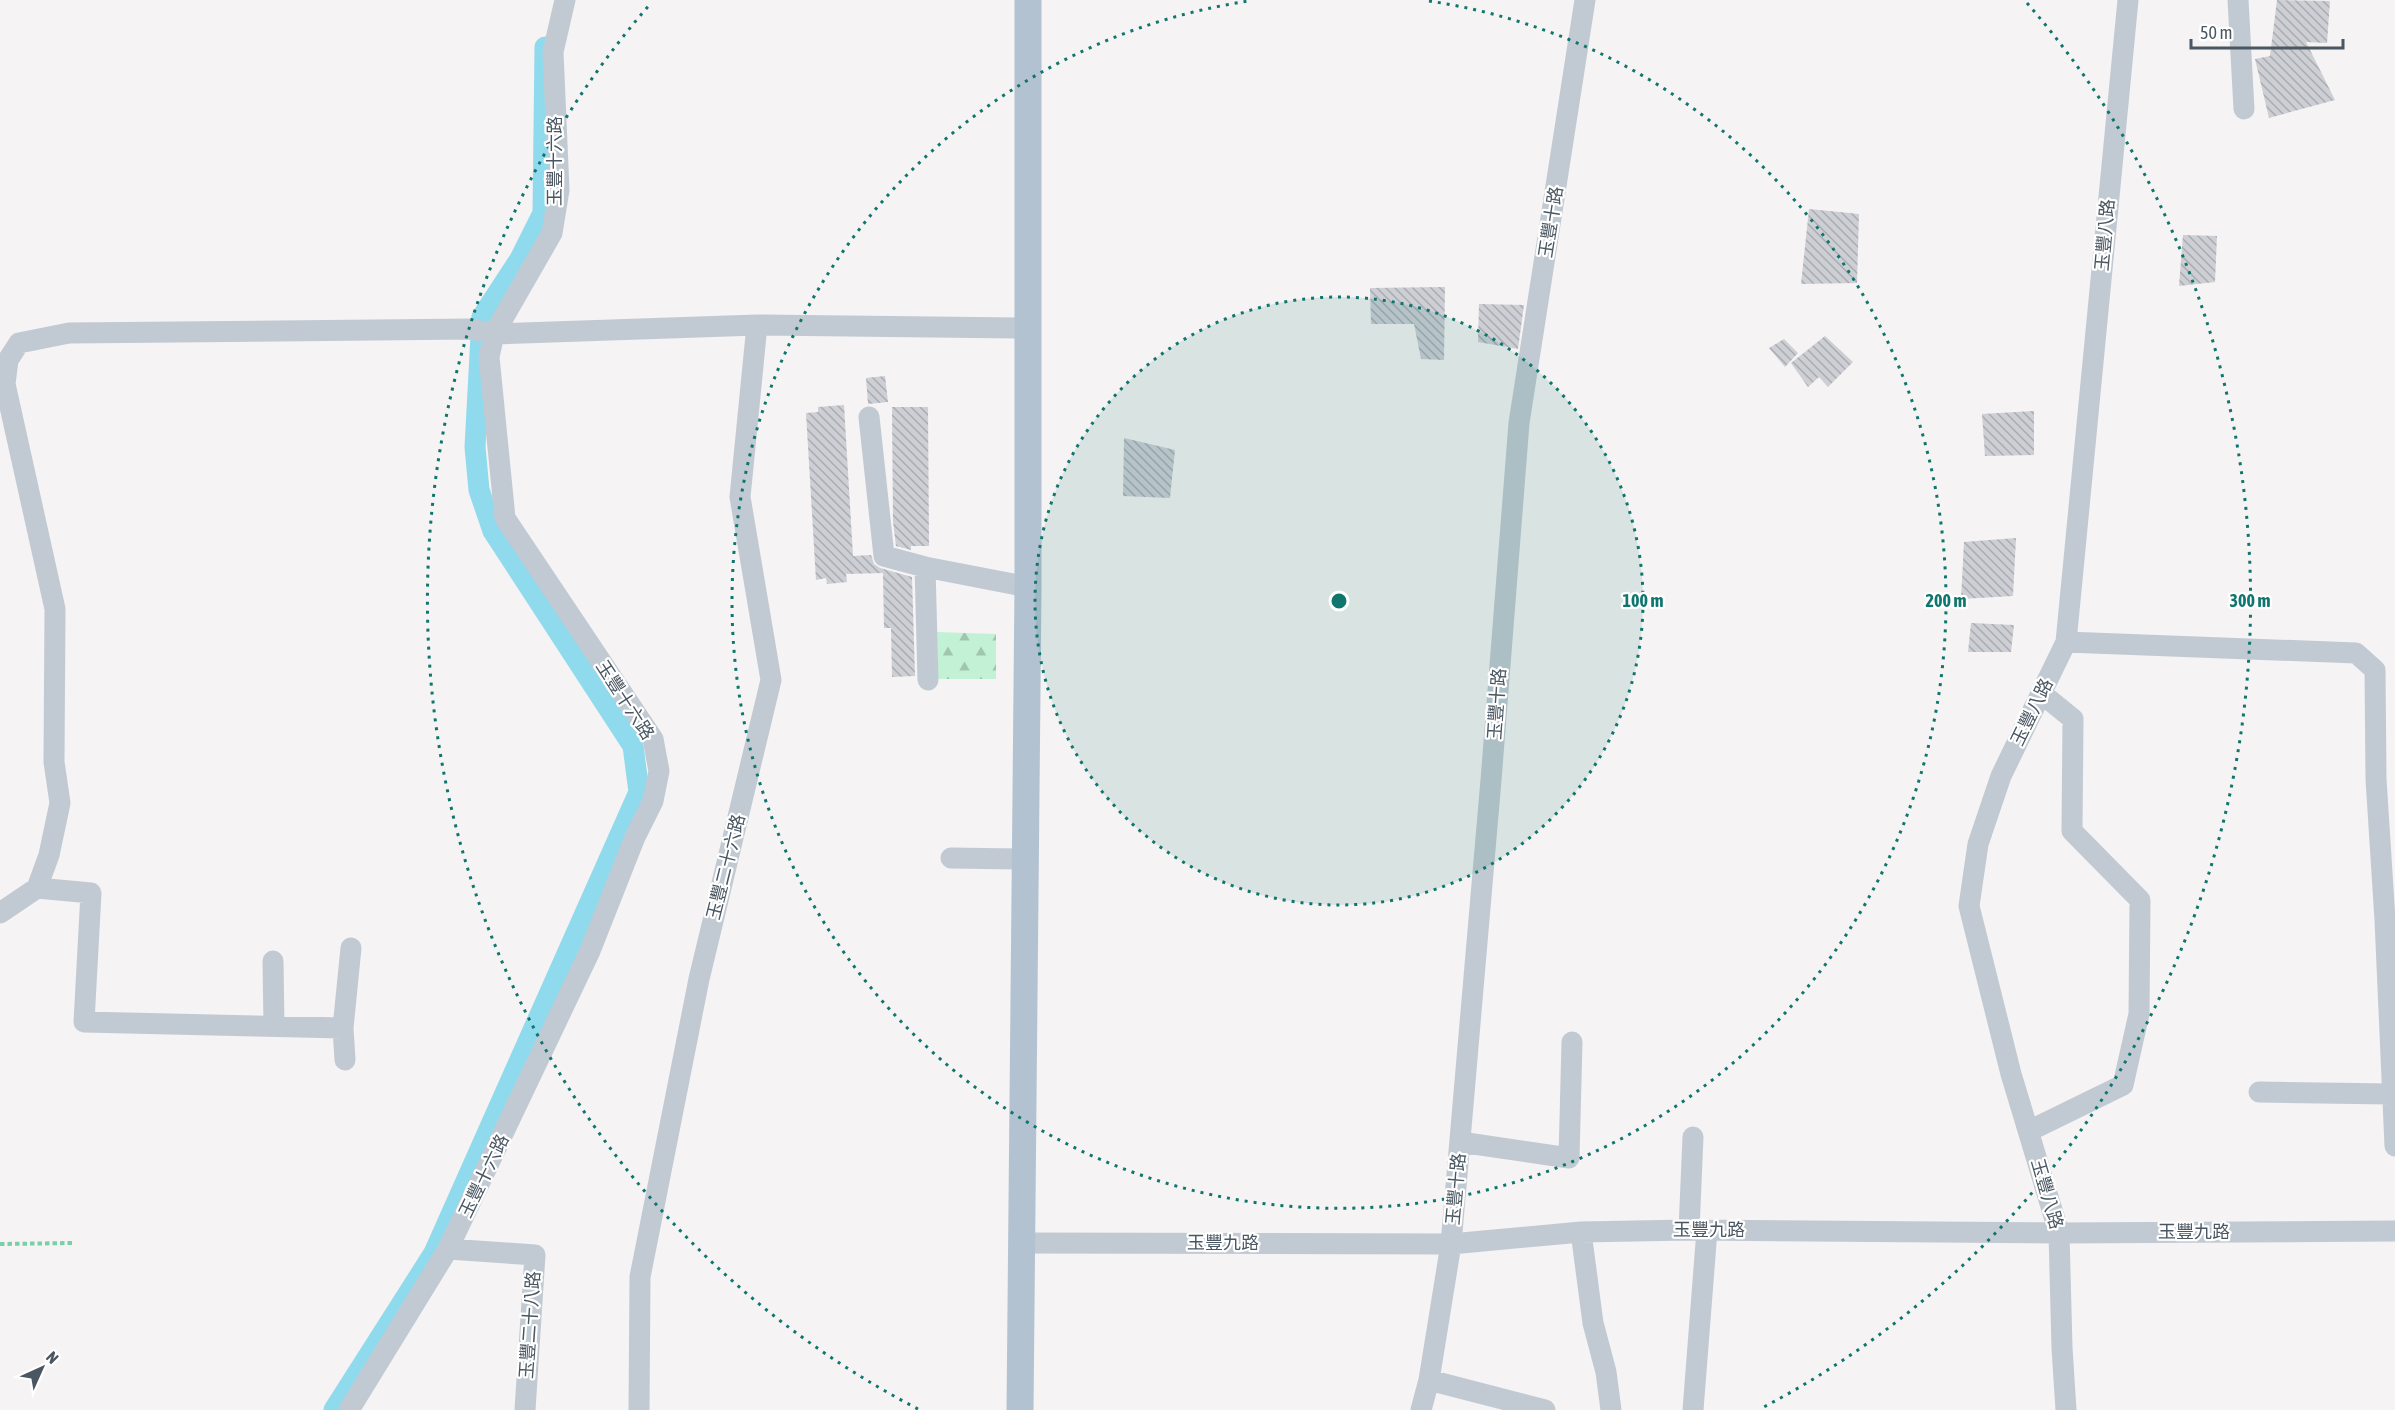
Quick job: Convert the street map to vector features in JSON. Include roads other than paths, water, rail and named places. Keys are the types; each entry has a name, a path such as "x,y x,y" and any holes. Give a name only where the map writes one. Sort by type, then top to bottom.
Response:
{"main road":[{"path":"1020,1410 1028,587 1028,0"}],"street":[{"name":"玉豐十六路","path":"349,1410 448,1249 590,951 635,837 653,801 659,771 653,739 505,518 489,357 484,332 539,259 552,233 559,190 553,52 565,0"},
{"name":"玉豐十路","path":"1421,1410 1429,1380 1451,1244 1519,423 1586,0"},
{"name":"玉豐八路","path":"2066,1410 2059,1233 2011,1074 1969,906 1978,844 2001,776 2066,642 2128,0"},
{"path":"2238,0 2244,109"},
{"path":"0,913 37,888 50,855 60,803 54,762 55,609 3,383 8,360 19,342 69,333 484,332 757,325 1029,328"},
{"name":"玉豐二十六路","path":"639,1410 640,1277 699,979 771,680 740,497 757,325"},
{"path":"868,417 884,556 925,567 1028,587"},
{"path":"925,567 928,680"},
{"path":"2066,642 2356,653 2375,670 2376,779 2395,1146"},
{"path":"2029,1131 2123,1085 2139,1014 2140,900 2072,831 2073,719 2042,693"},
{"path":"951,858 1025,859"},
{"path":"37,888 91,893 84,1022 343,1028"},
{"path":"345,1060 343,1028 351,948"},
{"path":"273,961 274,1026"},
{"path":"1460,1142 1569,1158 1572,1042"},
{"path":"2259,1092 2391,1094"},
{"path":"1693,1137 1698,1230 1693,1410"},
{"name":"玉豐九路","path":"1023,1243 1451,1244 1581,1232 1698,1230 2059,1233 2395,1231"},
{"path":"1581,1232 1593,1323 1606,1372 1611,1410"},
{"name":"玉豐二十八路","path":"448,1249 535,1255 525,1410"},
{"path":"1429,1380 1545,1410"}],"waterway":[{"path":"334,1410 434,1253 639,792 633,746 493,531 479,490 475,447 482,317 520,259 543,213 545,47"}]}
